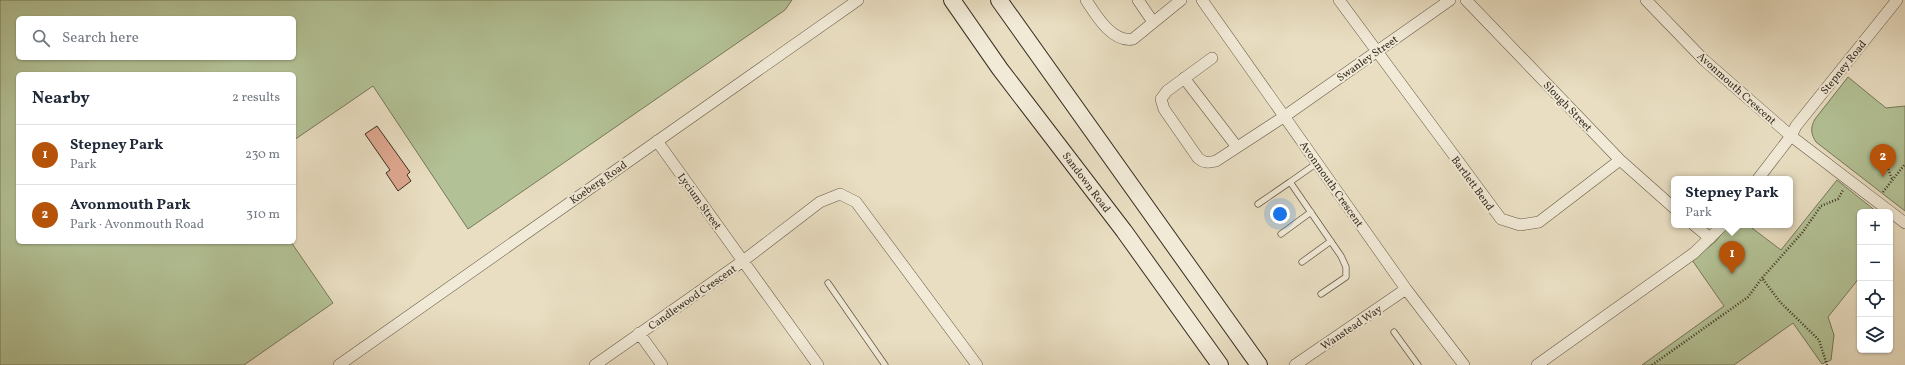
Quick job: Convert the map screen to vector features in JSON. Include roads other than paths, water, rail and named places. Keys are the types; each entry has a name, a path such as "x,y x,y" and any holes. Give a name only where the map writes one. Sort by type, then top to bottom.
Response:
{"main road":[{"name":"Sandown Road","path":"952,0 1000,69 1124,231 1220,365"},
{"path":"999,0 1259,365"}],"street":[{"name":"Koeberg Road","path":"339,365 858,0"},
{"path":"1086,0 1113,34 1122,40 1132,38 1181,0"},
{"path":"1138,0 1153,22"},
{"name":"Avonmouth Crescent","path":"1202,0 1406,289 1464,365"},
{"name":"Bartlett Bend","path":"1339,0 1496,214 1507,222 1520,225 1533,224 1544,219 1620,160"},
{"name":"Swanley Street","path":"1184,78 1164,94 1161,99 1161,104 1198,158 1209,163 1216,161 1285,116 1450,0"},
{"name":"Slough Street","path":"1466,0 1620,160 1671,205"},
{"name":"Avonmouth Crescent","path":"1646,0 1704,60 1791,136 1905,223"},
{"name":"Stepney Road","path":"1791,136 1796,126 1898,0"},
{"path":"1212,58 1184,78 1237,147"},
{"path":"1760,176 1791,136"},
{"name":"Lycium Street","path":"657,141 743,261"},
{"path":"743,261 820,202 840,194 856,202 865,212 977,365"},
{"path":"1698,228 1710,238"},
{"path":"1537,365 1694,252 1720,228"},
{"name":"Candlewood Crescent","path":"595,365 743,261 818,365"},
{"name":"Wanstead Way","path":"1295,365 1406,289"},
{"path":"640,333 662,365"}],"lane":[{"path":"1258,204 1317,163"},
{"path":"1290,182 1345,263 1347,271 1346,277 1321,294"},
{"path":"1281,234 1311,212"},
{"path":"1302,262 1331,241"},
{"path":"828,284 885,365"},
{"path":"1394,332 1418,365"}],"place":[{"name":"Avonmouth Park","path":"1883,177"},
{"name":"Stepney Park","path":"1732,274"}]}
